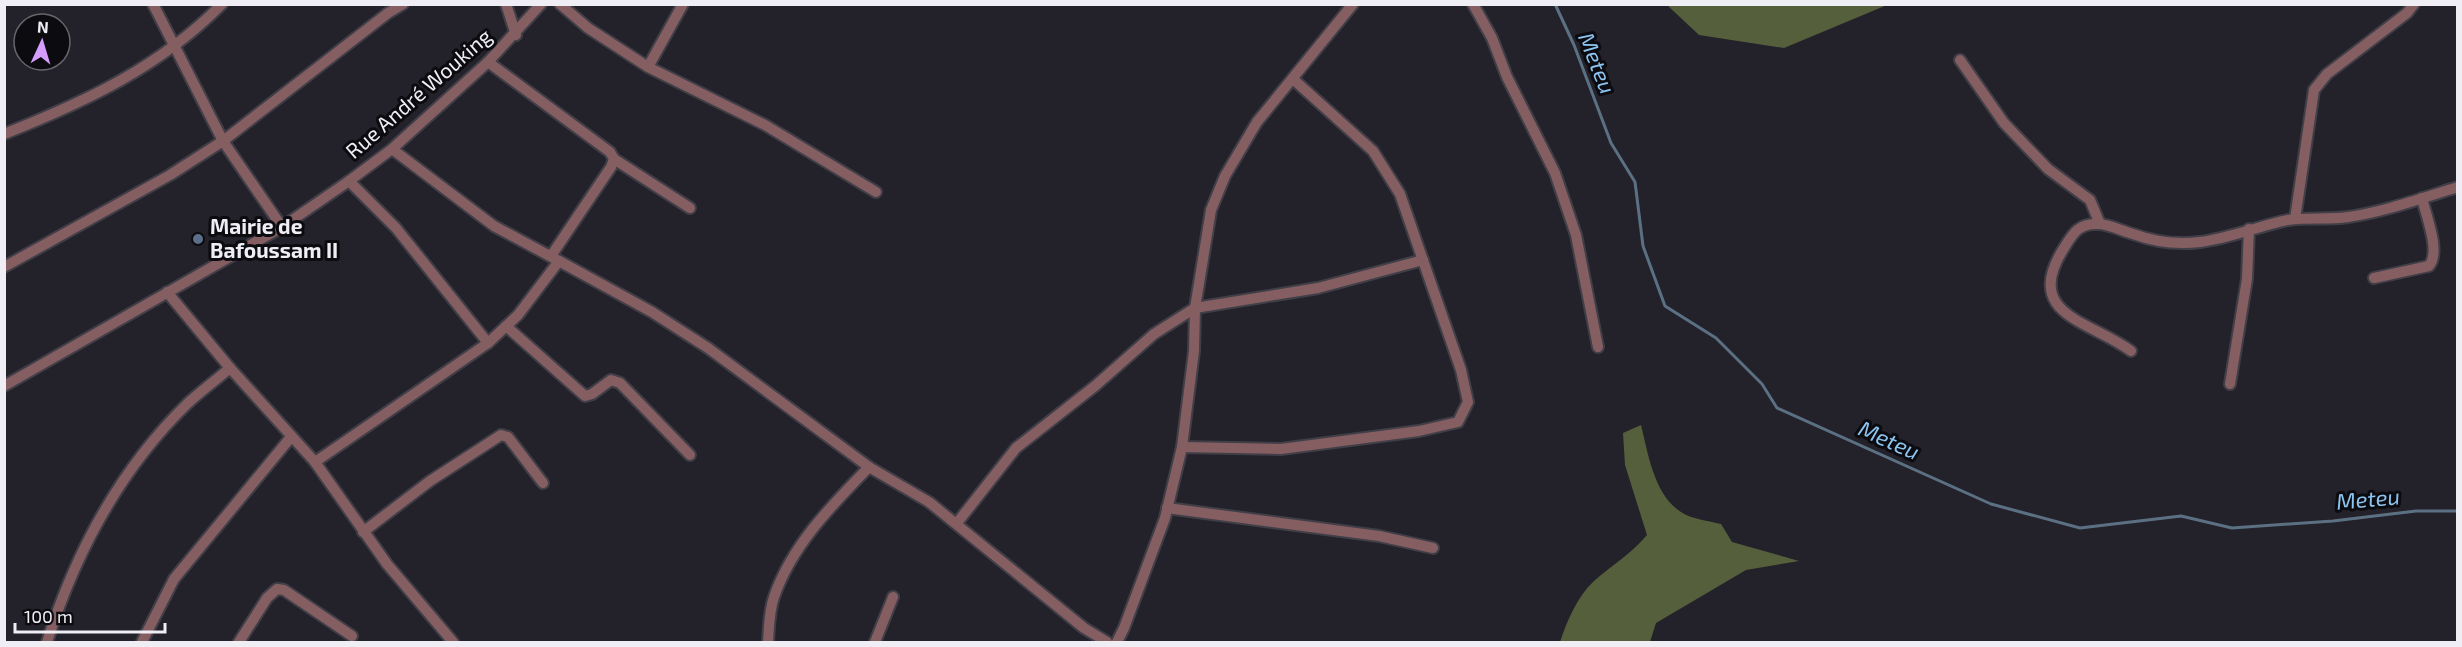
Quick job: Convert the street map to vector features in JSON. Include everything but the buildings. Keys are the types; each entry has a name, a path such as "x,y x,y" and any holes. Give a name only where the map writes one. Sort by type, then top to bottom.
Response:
{"street":[{"path":"153,4 223,141 282,227"},
{"path":"4,134 119,84 174,48 222,4"},
{"path":"4,267 170,175 223,141 388,13 403,4"},
{"path":"506,4 516,35"},
{"name":"Rue André Wouking","path":"4,386 282,227 349,181 393,149 488,62 516,35 541,4"},
{"path":"560,4 588,28 648,67 765,126 876,192"},
{"path":"648,67 683,4"},
{"path":"1117,642 1167,508 1182,447 1194,351 1195,308 1211,210 1225,176 1257,122 1330,29 1353,4"},
{"path":"1473,4 1492,38 1507,77 1555,173 1576,235 1598,347"},
{"path":"2295,219 2314,90 2327,74 2407,13 2414,4"},
{"path":"1960,60 2004,123 2048,169 2090,200 2100,224"},
{"path":"488,62 610,152 614,159 690,208"},
{"path":"1182,447 1281,449 1419,431 1458,422 1468,402 1461,370 1400,194 1373,151 1293,79"},
{"path":"393,149 494,226 652,312 708,348 869,466 957,523 1084,628 1107,642"},
{"path":"315,462 488,343 518,315 614,159"},
{"path":"349,181 396,228 488,343"},
{"path":"2131,351 2111,336 2087,328 2062,313 2051,296 2050,277 2059,256 2075,230 2085,224 2100,224 2141,237 2178,244 2204,241 2295,219 2352,216 2457,187"},
{"path":"2374,278 2428,266 2433,261 2433,250 2422,198"},
{"path":"2230,384 2247,279 2250,229"},
{"path":"957,523 1016,448 1095,386 1154,334 1195,308 1318,288 1423,260"},
{"path":"167,292 230,368 315,462 363,532 453,642"},
{"path":"506,326 585,396 592,394 611,380 620,382 690,455"},
{"path":"47,642 80,554 102,513 145,453 187,404 230,368"},
{"path":"363,532 430,481 501,435 508,437 543,483"},
{"path":"142,642 174,579 291,437"},
{"path":"768,642 773,599 785,571 827,511 869,466"},
{"path":"1167,508 1380,536 1433,548"},
{"path":"239,642 267,598 277,589 284,590 352,636"},
{"path":"875,642 893,597"}],"green space":[{"path":"1667,5 1887,5 1784,48 1699,35"},
{"path":"1641,425 1658,484 1672,505 1681,512 1700,520 1721,524 1732,542 1799,561 1746,570 1656,623 1650,642 1560,642 1582,594 1647,535 1625,465 1623,433"}],"waterway":[{"name":"Meteu","path":"1555,4 1574,45 1611,143 1635,182 1643,246 1665,306 1716,338 1762,384 1777,408 1991,504 2080,528 2181,516 2232,528 2333,521 2416,511 2458,511"}],"place":[{"name":"Mairie de Bafoussam II","path":"198,239"}]}
